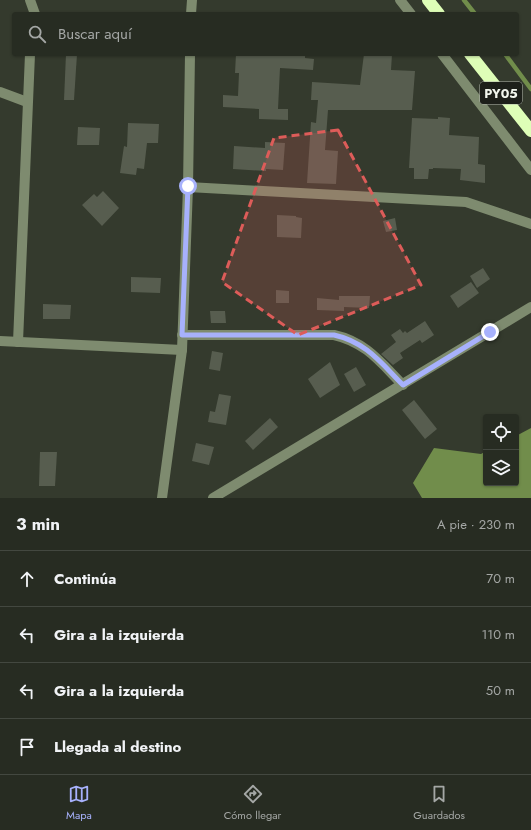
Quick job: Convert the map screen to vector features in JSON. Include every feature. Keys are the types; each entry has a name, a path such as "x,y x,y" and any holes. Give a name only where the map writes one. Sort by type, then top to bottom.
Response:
{"highway":[{"path":"428,0 437,12"},
{"name":"PY05","path":"472,56 531,131"}],"street":[{"path":"30,0 34,12"},
{"path":"191,12 192,0"},
{"path":"400,0 409,12"},
{"path":"18,342 30,56"},
{"path":"162,498 182,350 188,186 190,56"},
{"path":"444,56 531,170"},
{"path":"0,92 27,102"},
{"path":"188,186 466,202 531,224"},
{"path":"213,498 531,307"},
{"path":"182,335 334,335 347,338 368,349 403,385"},
{"path":"0,341 182,350"}],"highlighted area":[{"path":"338,130 421,285 298,335 222,282 274,138"}],"shaded area":[{"path":"531,428 531,498 422,498 413,483 434,448 481,454 483,453 483,486 519,486 519,434"}],"building":[{"path":"66,56 77,56 74,100 64,100"},
{"path":"236,56 305,56 305,58 314,59 313,70 280,68 278,109 288,109 288,120 259,119 259,109 223,107 223,95 238,96 239,73 235,73"},
{"path":"364,56 392,56 391,70 415,71 412,110 328,110 325,150 338,151 336,184 307,183 311,122 316,123 318,100 311,100 312,82 360,85"},
{"path":"438,117 450,118 449,135 479,137 478,164 485,165 485,183 460,180 461,169 433,168 429,169 428,179 414,179 414,168 409,168 412,118 438,119"},
{"path":"128,123 159,124 158,143 147,143 144,169 137,168 136,175 120,173 124,146 127,147"},
{"path":"78,127 100,128 99,145 77,145"},
{"path":"265,142 285,143 283,170 266,169 266,171 233,169 234,146 265,148"},
{"path":"103,191 119,208 102,226 82,205 94,194 97,197"},
{"path":"277,215 296,216 302,218 301,238 277,237"},
{"path":"395,218 397,230 386,232 383,221"},
{"path":"483,268 490,279 477,288 470,276"},
{"path":"131,277 161,278 160,293 131,292"},
{"path":"471,282 479,293 458,308 450,296"},
{"path":"276,290 289,291 289,303 276,303"},
{"path":"339,296 370,296 369,308 344,307 344,311 317,310 317,298 339,300"},
{"path":"43,304 71,305 70,319 43,319"},
{"path":"210,311 225,311 226,323 211,323"},
{"path":"425,321 434,335 422,343 420,340 400,353 403,358 393,365 381,354 396,342 391,335 400,329 403,333 405,331 407,333"},
{"path":"212,351 223,353 220,371 209,369"},
{"path":"330,362 340,385 320,398 308,379"},
{"path":"356,367 366,385 354,392 344,374"},
{"path":"219,394 231,396 226,425 208,422 210,411 215,412"},
{"path":"414,400 437,429 425,439 402,410"},
{"path":"270,418 278,427 253,450 245,441"},
{"path":"196,443 214,447 209,465 192,461"},
{"path":"40,452 57,452 55,486 39,486"}],"waterway":[{"path":"464,0 473,12"},
{"path":"506,56 531,89"}],"route":[{"path":"188,186 182,335 334,335 347,338 368,349 403,385 490,332"}]}
